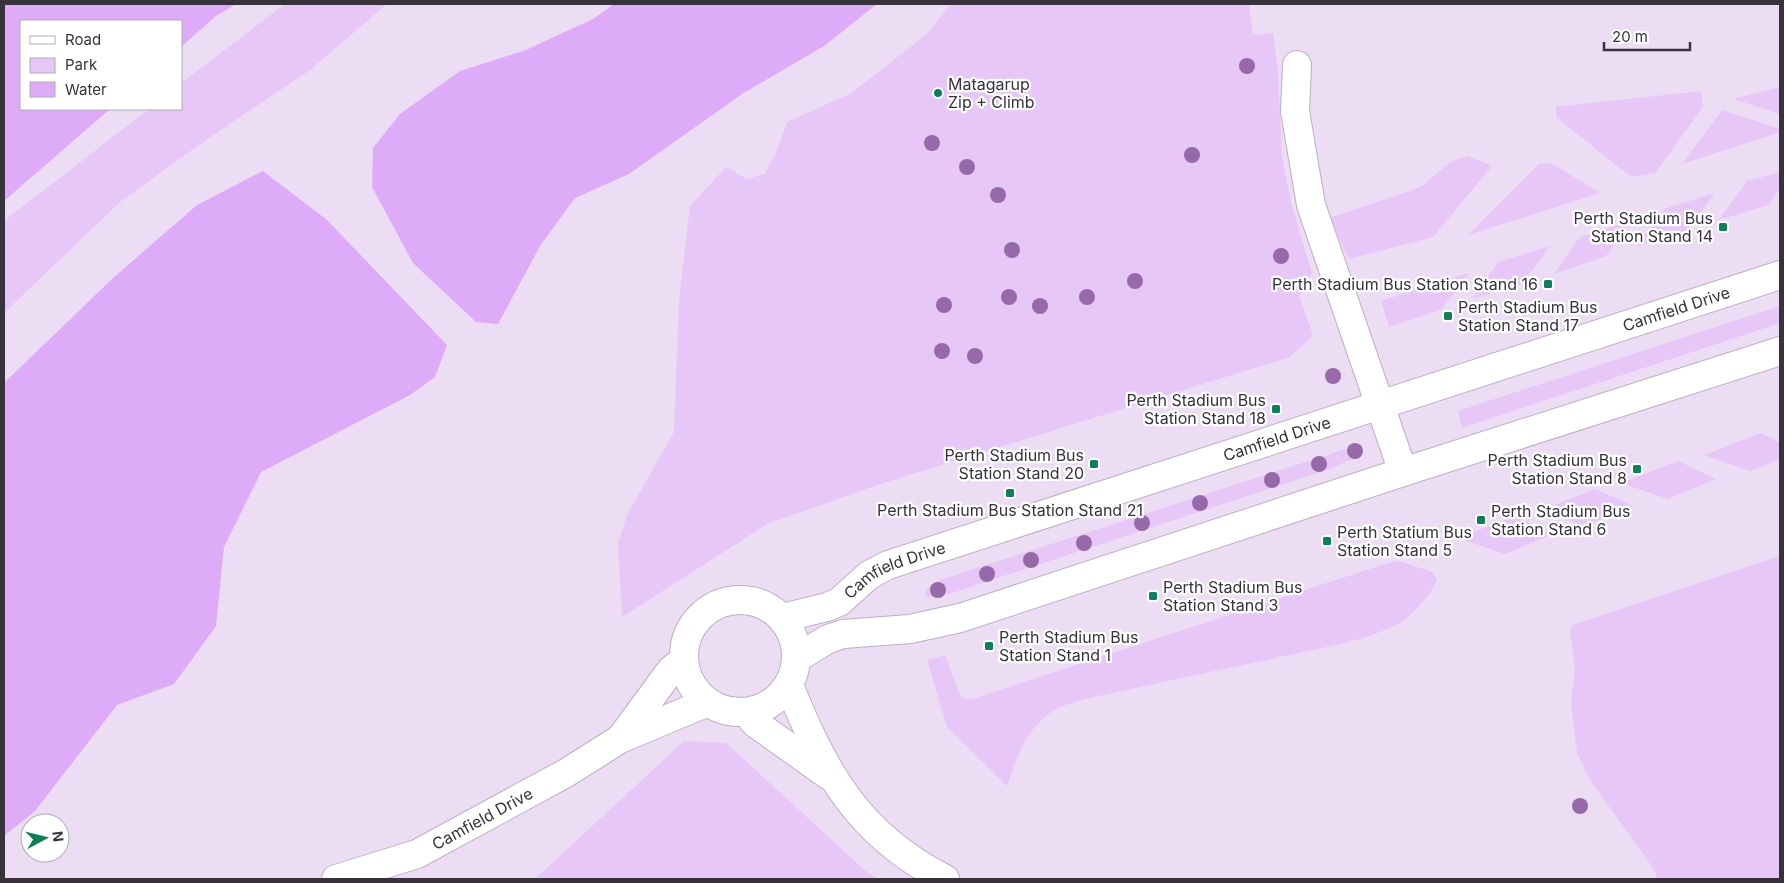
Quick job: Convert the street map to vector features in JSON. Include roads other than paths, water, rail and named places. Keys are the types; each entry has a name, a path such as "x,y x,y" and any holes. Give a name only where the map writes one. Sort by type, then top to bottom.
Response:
{"street":[{"path":"1297,65 1295,110 1311,205 1403,472"},
{"name":"Camfield Drive","path":"782,618 827,608 839,602 869,576 888,565 1780,275"},
{"path":"797,658 828,639 844,634 910,629 960,618 1403,472 1780,351"},
{"path":"735,600 752,601 768,607 782,618 793,637 797,658 789,685 778,698 764,708 747,712 720,709 708,702 696,691 688,676 684,660 686,643 692,627 704,614 718,604 735,600"},
{"path":"620,739 670,670 684,660"},
{"path":"789,685 826,767 856,810 887,842 924,868 945,879"},
{"path":"620,739 708,702"},
{"path":"747,712 755,723 834,778"},
{"name":"Camfield Drive","path":"336,879 417,854 566,773 620,739"}],"water":[{"path":"4,4 236,4 216,16 182,46 182,20 20,20 20,110 109,110 4,201"},
{"path":"614,4 877,4 824,46 742,94 629,174 575,198 540,246 498,324 476,322 413,263 372,187 373,148 400,114 460,71 526,50 593,19"},
{"path":"263,171 327,220 447,345 435,377 410,395 261,472 224,547 216,626 174,684 117,705 35,811 33,813 20,813 20,823 4,836 4,383 112,279 197,205"}],"place":[{"name":"Matagarup Zip + Climb","path":"938,93"},
{"name":"Perth Stadium Bus Station Stand 14","path":"1723,227"},
{"name":"Perth Stadium Bus Station Stand 16","path":"1548,284"},
{"name":"Perth Stadium Bus Station Stand 17","path":"1448,316"},
{"name":"Perth Stadium Bus Station Stand 18","path":"1276,409"},
{"name":"Perth Stadium Bus Station Stand 20","path":"1094,464"},
{"name":"Perth Stadium Bus Station Stand 8","path":"1637,469"},
{"name":"Perth Stadium Bus Station Stand 21","path":"1010,493"},
{"name":"Perth Stadium Bus Station Stand 6","path":"1481,520"},
{"name":"Perth Statium Bus Station Stand 5","path":"1327,541"},
{"name":"Perth Stadium Bus Station Stand 3","path":"1153,596"},
{"name":"Perth Stadium Bus Station Stand 1","path":"989,646"}]}
